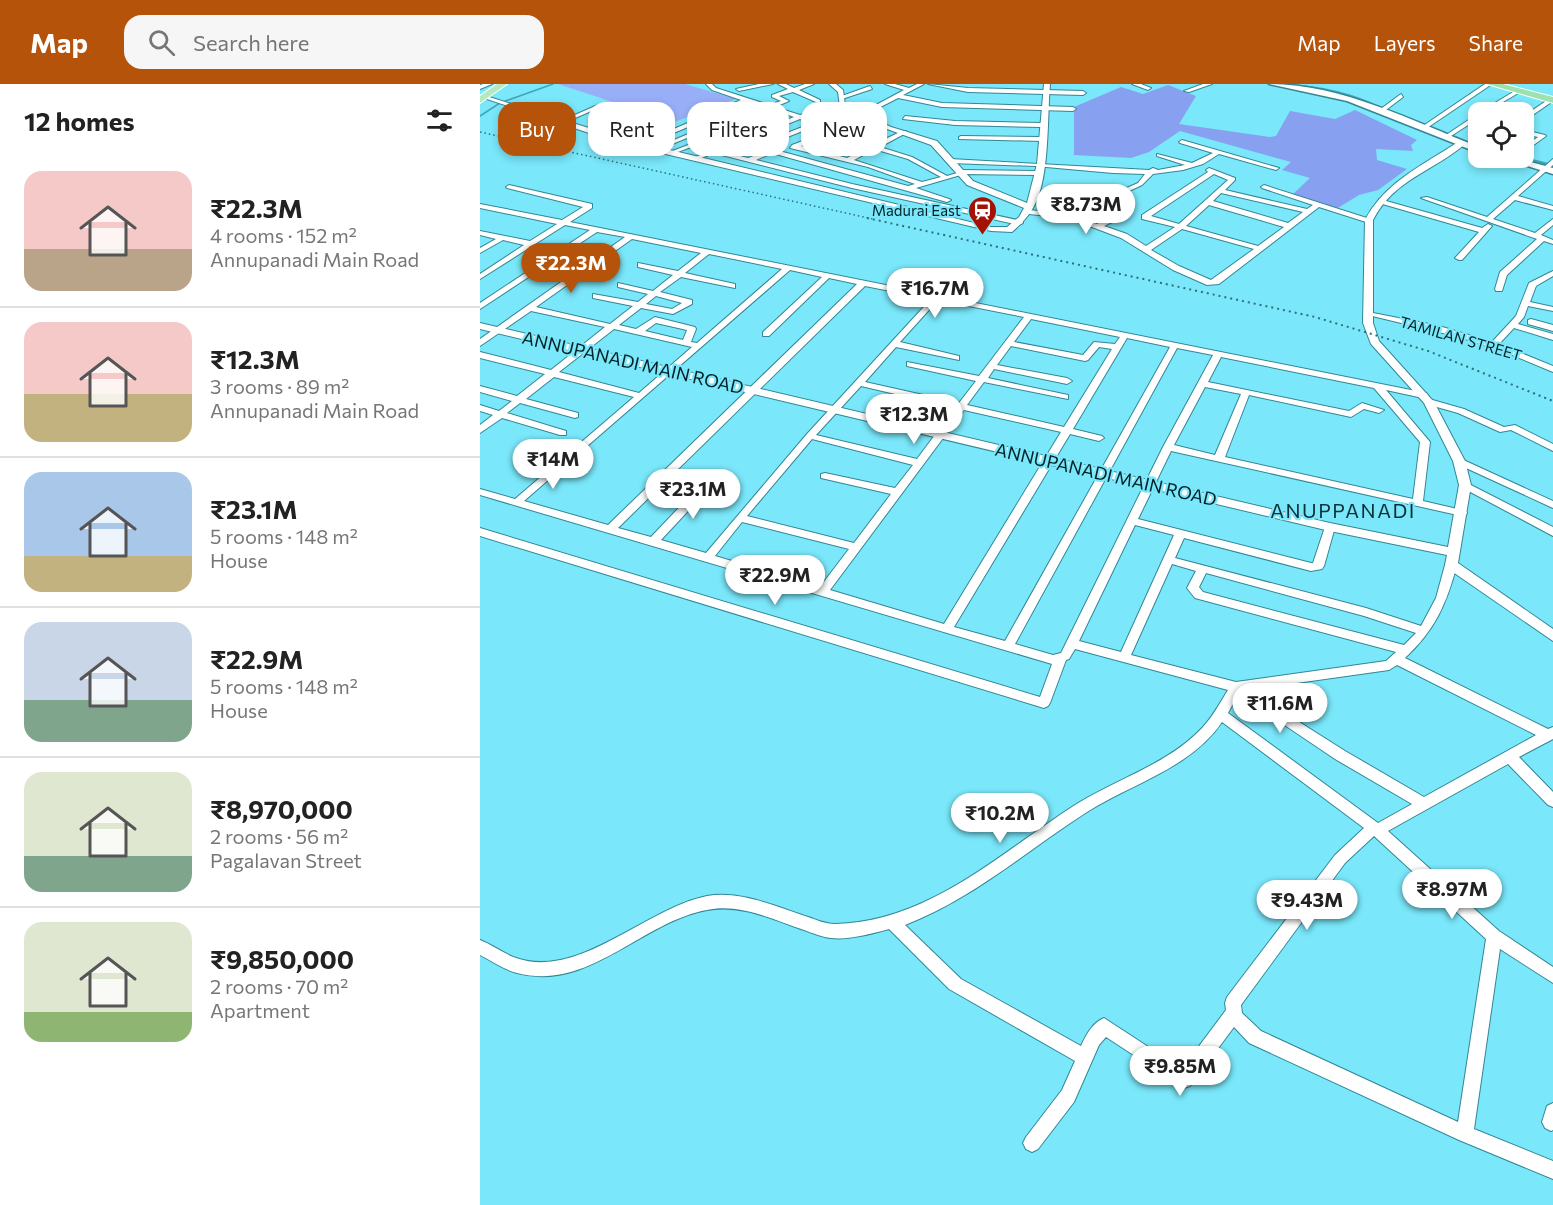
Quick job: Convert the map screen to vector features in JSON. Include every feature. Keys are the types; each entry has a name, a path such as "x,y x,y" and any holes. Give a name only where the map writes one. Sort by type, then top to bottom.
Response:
{"highway":[{"path":"1491,84 1553,98"},
{"path":"1505,84 1553,98"}],"main road":[{"path":"482,99 503,84"},
{"path":"1272,84 1288,85 1339,96 1383,110 1468,146"},
{"path":"1534,163 1549,166"}],"street":[{"path":"480,87 489,84"},
{"path":"702,84 753,102"},
{"path":"710,86 723,84"},
{"path":"739,89 770,84"},
{"path":"781,84 818,101"},
{"path":"782,102 786,101 774,96 811,84"},
{"path":"832,84 841,91 841,101"},
{"path":"888,84 910,90"},
{"path":"886,102 921,84"},
{"path":"931,84 968,90 1046,88 1083,93"},
{"path":"1135,84 1148,88"},
{"path":"1187,91 1209,84"},
{"path":"1424,128 1491,84"},
{"path":"789,121 870,88"},
{"path":"675,152 800,185 991,229 1009,230 1029,209 1039,173 1046,88"},
{"path":"1500,102 1518,91"},
{"path":"897,96 942,105 1073,109"},
{"path":"1383,110 1401,96"},
{"path":"1534,112 1553,98"},
{"path":"482,99 502,102"},
{"path":"675,130 746,100"},
{"path":"789,113 800,117"},
{"path":"905,118 955,123 1042,125"},
{"path":"1449,135 1468,122"},
{"path":"887,125 934,142 960,173 980,189 1029,209 1069,216 1098,226 1147,249 1199,280 1216,282 1318,204"},
{"path":"887,141 904,132"},
{"path":"1534,134 1543,136 1534,143"},
{"path":"961,138 1042,139"},
{"path":"1182,142 1276,168"},
{"path":"789,148 801,143"},
{"path":"480,947 517,966 538,968 567,965 589,959 686,909 727,901 832,931 893,923 957,896 1084,806 1130,783 1194,743 1207,732 1239,687 1380,668 1402,654 1424,631 1442,598 1462,513 1465,485 1459,461 1426,398 1379,351 1374,342 1368,314 1369,220 1382,201 1399,185 1461,144"},
{"path":"794,146 849,160 919,183"},
{"path":"887,151 910,158 944,176"},
{"path":"950,161 1040,164 1099,172 1153,170 1195,165 1219,152"},
{"path":"1147,249 1179,228 1233,179 1215,171 1159,155"},
{"path":"696,158 701,156"},
{"path":"716,163 733,156 815,177 1019,222"},
{"path":"749,160 758,156"},
{"path":"789,156 968,205 963,211"},
{"path":"800,185 857,156"},
{"path":"1459,258 1484,231 1490,220 1549,166"},
{"path":"1069,216 1140,184 1153,170"},
{"path":"1215,171 1145,215 1149,219 1179,228 1261,249"},
{"path":"908,188 960,173 1039,173"},
{"path":"480,277 588,207 588,204 508,187"},
{"path":"1264,187 1369,220"},
{"path":"1221,190 1308,211"},
{"path":"1513,197 1553,208"},
{"path":"1425,198 1553,242"},
{"path":"1382,201 1484,231"},
{"path":"1208,202 1290,226"},
{"path":"480,206 1378,387 1426,398 1503,430 1512,427 1553,448"},
{"path":"1098,226 1125,212"},
{"path":"1499,290 1503,274 1553,221"},
{"path":"480,307 595,230"},
{"path":"480,233 531,244"},
{"path":"480,343 630,237"},
{"path":"480,250 502,238"},
{"path":"480,430 706,252"},
{"path":"641,265 732,286"},
{"path":"516,503 788,268"},
{"path":"1493,346 1516,322 1532,285 1553,273"},
{"path":"766,333 827,276"},
{"path":"610,529 863,283"},
{"path":"596,296 666,311 677,311 688,301 621,285"},
{"path":"708,558 810,436 936,298"},
{"path":"1525,303 1553,309"},
{"path":"530,308 699,346"},
{"path":"638,332 666,311"},
{"name":"TAMILAN STREET","path":"1368,314 1412,321 1493,346 1553,369"},
{"path":"823,592 1029,316"},
{"path":"655,320 692,329 686,343"},
{"path":"1516,322 1553,328"},
{"path":"1516,322 1553,337"},
{"name":"ANNUPANADI MAIN ROAD","path":"480,326 1151,484 1452,558"},
{"path":"947,628 1051,461 1125,335"},
{"path":"1008,343 1085,358 1097,344 1118,347"},
{"path":"896,344 956,358"},
{"path":"1008,647 1106,474 1146,393 1175,345"},
{"path":"480,532 1044,703 1060,660 1072,644 1131,520 1218,354"},
{"path":"480,355 641,396"},
{"path":"910,364 1065,398"},
{"path":"991,366 1067,381"},
{"path":"859,383 1099,438"},
{"path":"1201,383 1347,413 1353,413 1362,406 1379,410"},
{"path":"1378,387 1425,442 1418,503"},
{"path":"480,388 575,415"},
{"path":"1219,458 1246,392"},
{"path":"480,408 563,433"},
{"path":"810,436 919,463"},
{"path":"1168,447 1462,513"},
{"path":"1459,461 1553,505"},
{"path":"825,476 897,492"},
{"path":"653,542 712,479"},
{"path":"1465,485 1553,532"},
{"path":"480,492 1008,647 1060,660"},
{"path":"740,518 856,547"},
{"path":"1131,520 1311,567 1318,566 1321,561 1330,527"},
{"path":"1125,656 1180,534"},
{"path":"1452,558 1553,636"},
{"path":"1169,560 1366,612 1424,631"},
{"path":"1202,569 1193,588 1199,596 1402,654 1551,733"},
{"path":"1072,644 1239,687 1340,755 1422,803"},
{"path":"1220,714 1376,829 1494,936 1553,976"},
{"path":"1551,733 1376,829 1334,867 1233,1003 1234,1013 1255,1037 1465,1134 1553,1170"},
{"path":"1509,756 1553,801"},
{"path":"893,923 955,984 1085,1057"},
{"path":"1465,1134 1494,936"},
{"path":"1032,1143 1068,1096 1093,1039 1104,1026 1184,1080 1234,1013"}],"shaded area":[{"path":"558,84 685,84 736,99 728,102 687,102 687,117 675,122 675,102 613,102"},
{"path":"1168,85 1196,96 1179,124 1270,137 1276,136 1290,111 1335,119 1355,110 1417,140 1411,145 1413,151 1376,149 1377,160 1407,169 1378,190 1359,195 1336,209 1292,195 1310,178 1282,170 1291,162 1180,131 1149,152 1131,158 1074,155 1074,107 1121,87 1143,94"}],"waterway":[{"path":"480,116 500,103 553,84"},
{"path":"1286,84 1337,93 1373,105"},
{"path":"1457,139 1468,142"},
{"path":"1534,161 1553,166"}],"railway":[{"path":"480,132 873,219"},
{"path":"867,218 1315,317 1428,351 1553,401"}],"place":[{"name":"Madurai East","path":"982,236"}],"district":[{"name":"ANUPPANADI","path":"1343,510"}]}
